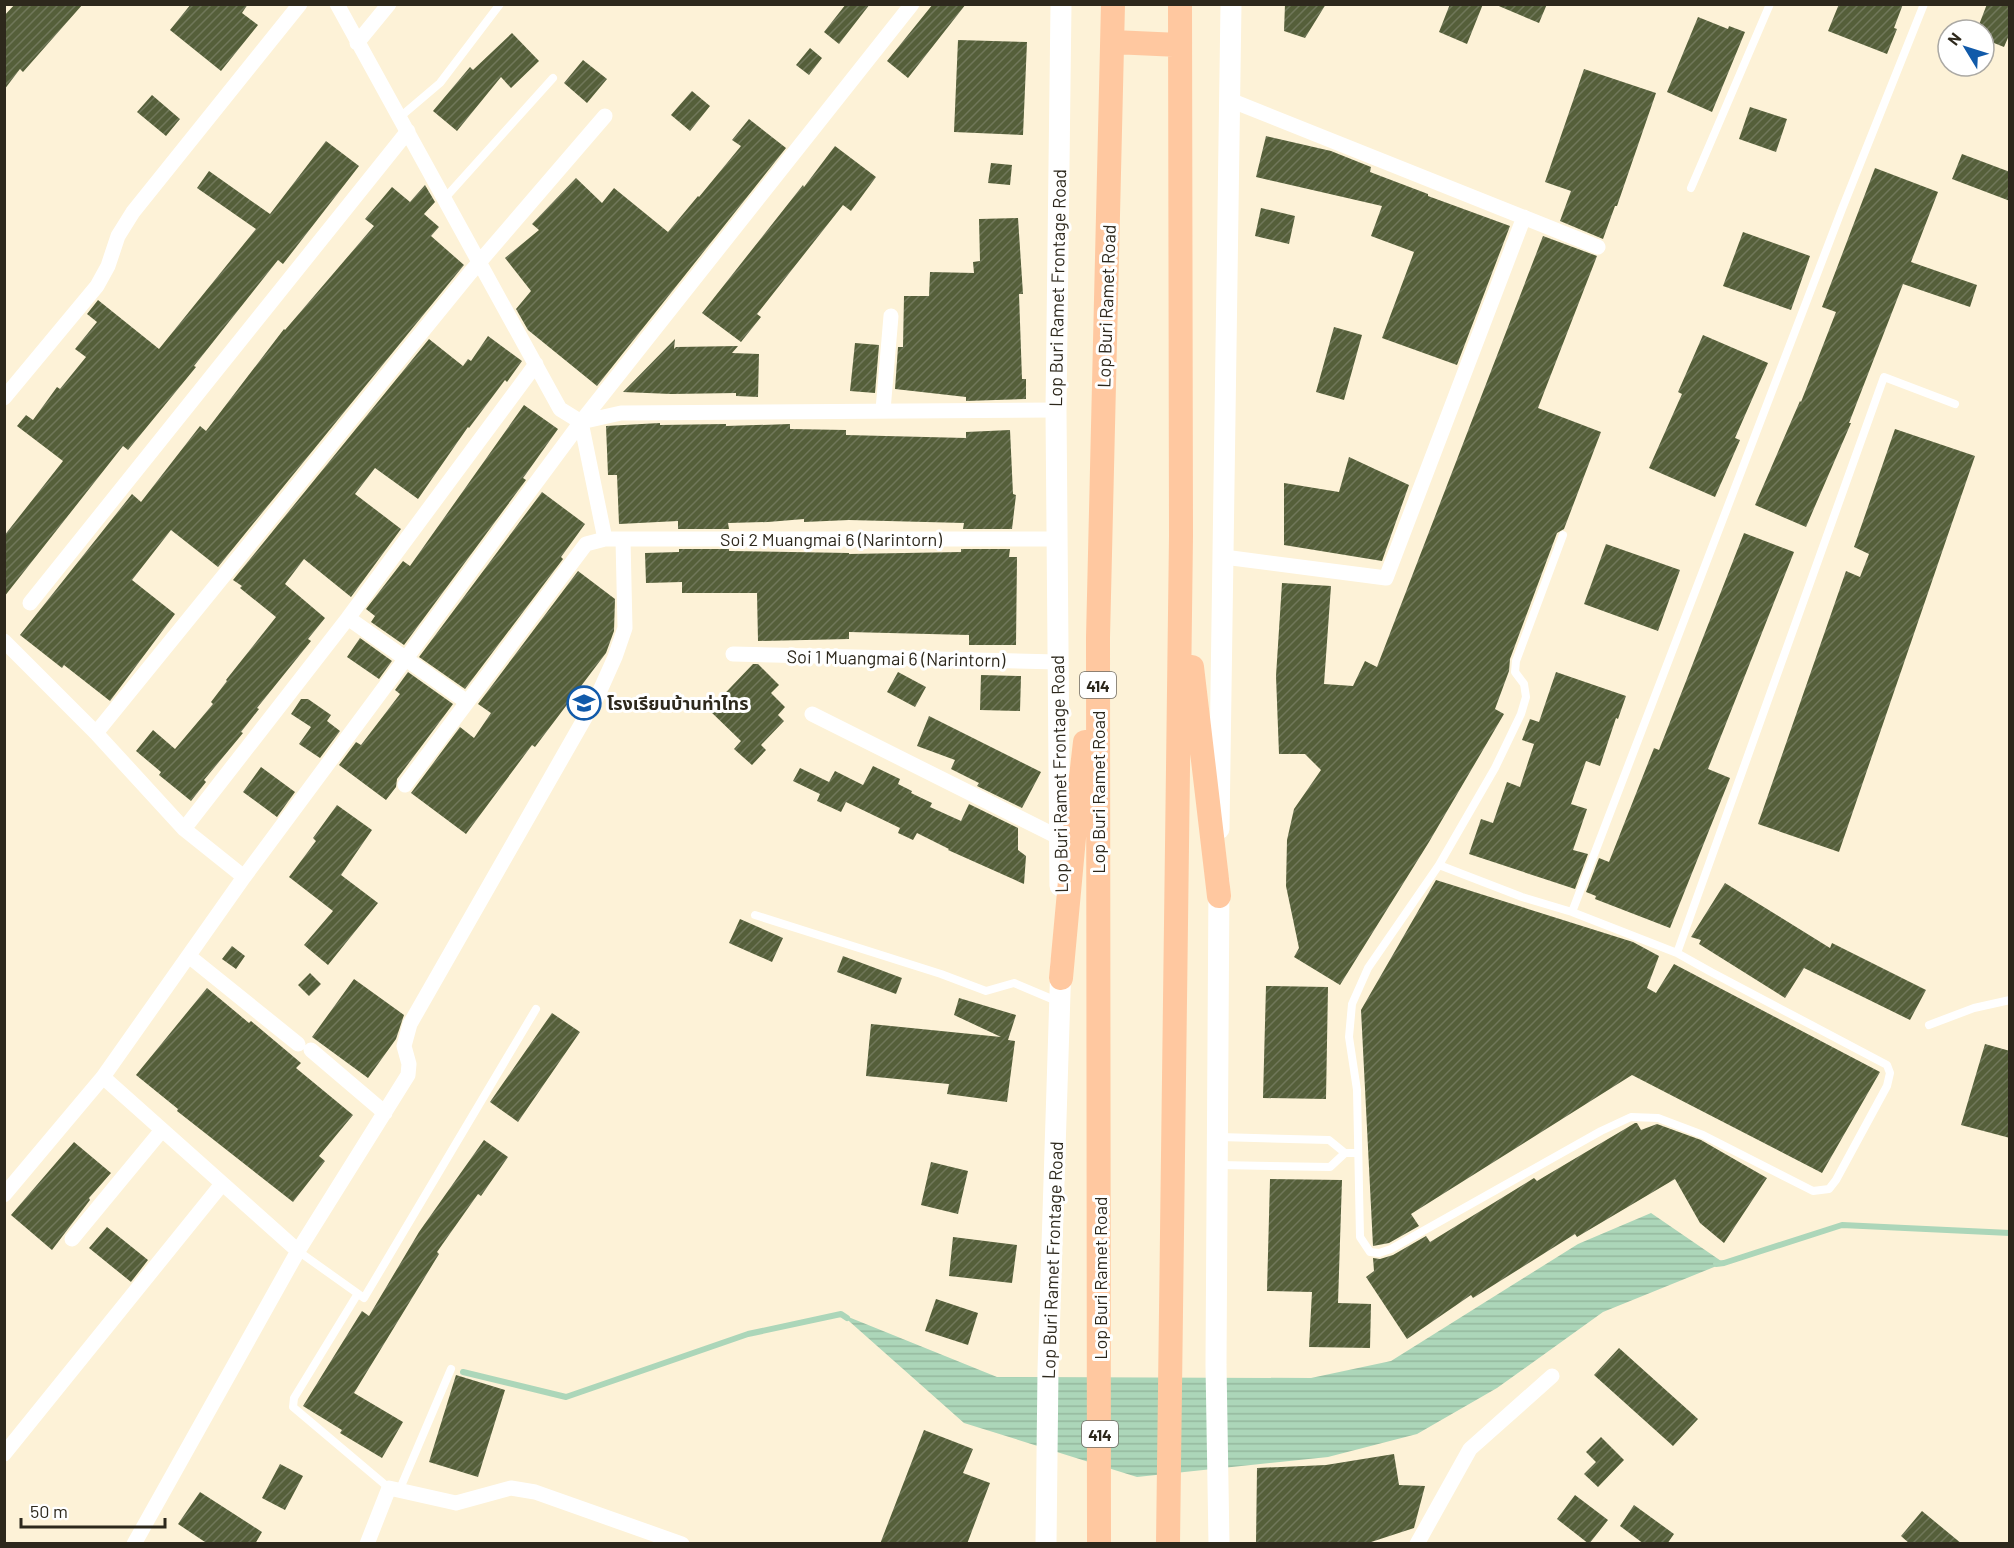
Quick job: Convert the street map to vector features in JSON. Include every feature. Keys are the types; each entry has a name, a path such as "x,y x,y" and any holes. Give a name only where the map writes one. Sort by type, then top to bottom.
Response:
{"main road":[{"name":"Lop Buri Ramet Frontage Road","path":"1046,1544 1048,1370 1061,990 1056,410 1061,4"},
{"name":"Lop Buri Ramet Road","path":"1099,1544 1098,638 1113,4"},
{"path":"1167,1544 1181,536 1180,4"},
{"path":"1219,1544 1216,1365 1219,896 1231,4"},
{"path":"1113,42 1179,45"},
{"path":"1181,536 1192,661 1219,896"},
{"path":"1061,990 1074,838 1098,638"}],"street":[{"path":"4,398 97,286 108,266 118,236 133,212 300,4"},
{"path":"337,4 560,409 581,422 621,413 1056,410"},
{"path":"357,43 389,4"},
{"path":"4,1195 103,1077 190,957 244,876 581,422 912,4"},
{"path":"1230,100 1598,247"},
{"path":"96,733 480,262 605,116"},
{"path":"30,603 408,131"},
{"path":"1224,557 1386,578 1524,217"},
{"path":"883,410 891,316"},
{"path":"184,829 348,618 536,364"},
{"path":"405,785 586,544 605,539 581,422"},
{"name":"Soi 2 Muangmai 6 (Narintorn)","path":"605,539 1057,539"},
{"path":"134,1544 298,1251 410,1070 404,1046 410,1024 598,694 625,628 623,540"},
{"path":"348,618 467,702"},
{"path":"4,641 96,733 184,829 244,876"},
{"name":"Soi 1 Muangmai 6 (Narintorn)","path":"733,654 1058,662"},
{"path":"812,714 1060,838"},
{"path":"190,957 385,1113"},
{"path":"103,1077 298,1251"},
{"path":"72,1239 162,1130"},
{"path":"4,1454 222,1184"},
{"path":"1417,1544 1470,1449 1552,1376"},
{"path":"368,1544 394,1490 456,1503 511,1488 535,1492 682,1544"}],"lane":[{"path":"400,117 440,83 500,4"},
{"path":"1691,188 1770,4"},
{"path":"1572,912 1838,220 1924,4"},
{"path":"445,198 553,78"},
{"path":"1677,953 1884,377 1955,404"},
{"path":"1439,865 1522,897 1572,912 1677,953 1887,1065 1890,1073 1887,1086 1829,1189 1813,1191 1703,1136 1658,1118 1631,1117 1601,1131 1391,1249 1379,1253 1370,1252 1360,1237 1357,1090 1349,1036 1352,1005 1368,968 1439,865 1495,768 1521,714 1526,697 1524,684 1515,672 1515,661 1563,536"},
{"path":"755,915 942,974 986,991 1014,983 1061,990"},
{"path":"1929,1025 1974,1008 2010,1000"},
{"path":"298,1251 364,1298 536,1009"},
{"path":"1218,1137 1329,1140 1345,1153 1358,1153"},
{"path":"1217,1165 1330,1167 1345,1153"},
{"path":"357,1294 294,1398 293,1407 394,1490 451,1369"}],"shaded area":[{"path":"1651,1213 1724,1263 1603,1312 1497,1388 1417,1434 1328,1457 1137,1477 964,1423 841,1314 997,1377 1311,1378 1391,1361 1578,1244"}],"building":[{"path":"15,4 83,4 23,72 20,69 4,90 4,16"},
{"path":"191,4 248,4 242,13 258,25 221,71 170,30"},
{"path":"846,4 870,4 839,44 824,32"},
{"path":"933,4 966,4 908,78 887,61"},
{"path":"1285,4 1326,4 1305,38 1284,31"},
{"path":"1450,4 1483,4 1467,44 1439,32"},
{"path":"1494,4 1547,4 1539,23"},
{"path":"1839,4 1903,4 1894,28 1897,29 1887,54 1828,31"},
{"path":"1987,4 2010,4 2010,33 2004,47 1996,44 1996,18 1982,18"},
{"path":"1698,17 1728,29 1729,26 1745,32 1712,112 1667,92"},
{"path":"512,33 539,61 511,88 501,77 457,131 433,111 470,67 473,70"},
{"path":"958,40 1027,42 1023,135 954,132"},
{"path":"810,48 822,58 809,75 796,65"},
{"path":"583,60 607,79 587,103 564,83"},
{"path":"1584,69 1656,93 1617,206 1615,206 1603,239 1560,221 1571,191 1545,182"},
{"path":"692,91 710,106 690,131 671,115"},
{"path":"152,95 180,119 166,136 137,112"},
{"path":"1750,107 1787,119 1776,152 1739,139"},
{"path":"749,119 786,148 597,386 528,330 516,309 531,291 505,258 539,230 532,224 576,178 602,203 614,188 668,232 741,146 732,140"},
{"path":"1266,136 1331,151 1371,167 1370,172 1510,226 1457,365 1382,338 1414,252 1371,236 1382,206 1256,177"},
{"path":"326,141 359,166 283,264 278,260 194,366 196,367 128,450 123,446 4,597 4,536 63,461 17,426 26,415 33,420 57,387 60,389 86,357 75,349 97,322 87,314 98,300 159,349 256,229 197,188 209,171 270,214"},
{"path":"835,146 876,177 851,211 843,205 757,314 761,317 741,342 702,313"},
{"path":"1962,154 2010,172 2010,201 1952,179"},
{"path":"991,163 1012,165 1010,185 988,183"},
{"path":"1875,168 1938,192 1911,262 1977,285 1970,307 1903,284 1849,423 1851,423 1806,527 1755,505 1801,402 1836,312 1822,307"},
{"path":"425,185 435,202 424,214 439,227 431,236 464,265 218,567 171,530 132,580 175,614 110,701 64,665 62,668 20,635 132,494 141,502 200,426 206,431 284,329 374,226 365,219 392,187 410,202"},
{"path":"1261,208 1295,216 1289,244 1255,236"},
{"path":"1018,218 1023,294 1019,294 1022,379 1026,379 1026,399 966,401 966,397 895,389 898,347 903,347 904,296 929,296 930,272 974,273 973,262 980,261 979,219"},
{"path":"1743,232 1810,256 1791,310 1723,286"},
{"path":"1543,236 1597,256 1538,408 1601,432 1564,529 1557,533 1510,659 1509,671 1495,709 1504,714 1429,842 1340,985 1294,957 1299,948 1286,886 1287,840 1294,809 1321,770 1305,754 1279,754 1276,676 1282,583 1331,586 1324,684 1353,686 1365,661 1377,667"},
{"path":"1334,327 1362,335 1344,400 1316,392"},
{"path":"1703,335 1768,363 1735,438 1740,440 1715,497 1649,468 1682,394 1678,392"},
{"path":"488,336 522,361 468,427 418,499 375,468 355,494 401,529 351,597 304,559 285,584 325,618 308,639 311,641 257,708 259,709 241,732 243,733 204,780 206,782 191,801 159,775 161,772 136,751 153,730 175,749 213,704 211,702 226,680 276,617 233,580 429,339 463,366 468,359 471,361"},
{"path":"675,339 674,349 676,347 738,346 732,353 759,354 758,397 736,396 736,393 623,392"},
{"path":"855,343 879,345 875,393 850,391"},
{"path":"524,405 558,429 523,478 526,480 404,645 371,622 375,616 366,609 403,561 410,566"},
{"path":"660,423 660,425 726,424 726,426 790,424 790,429 846,430 846,435 966,438 966,432 1010,430 1013,494 1016,495 1012,529 963,529 964,523 849,520 804,522 804,519 728,523 729,529 678,529 678,521 619,524 617,475 608,475 606,426"},
{"path":"1895,429 1975,456 1839,852 1758,824 1846,571 1860,577 1869,554 1854,547"},
{"path":"1349,457 1409,485 1382,561 1284,545 1284,483 1339,492"},
{"path":"542,492 585,524 561,557 563,559 465,689 419,657"},
{"path":"1744,533 1794,552 1708,769 1730,778 1670,928 1595,899 1596,896 1586,892 1599,858 1609,862 1654,748 1659,750"},
{"path":"1606,544 1680,570 1658,631 1584,604"},
{"path":"679,549 849,554 1010,549 1009,557 1017,557 1016,645 969,645 969,635 849,632 849,639 758,641 757,593 682,593 682,582 646,583 645,553 679,552"},
{"path":"578,571 615,599 614,631 606,653 535,747 532,745 466,834 411,793 460,727 474,738 491,713 478,704"},
{"path":"360,638 392,661 379,679 347,657"},
{"path":"753,664 758,664 779,685 771,693 785,707 778,715 784,721 761,745 766,750 752,765 734,749 741,741 709,710"},
{"path":"408,672 453,704 397,779 396,787 386,800 339,765 356,742 361,745 400,694 395,690"},
{"path":"898,672 926,687 915,707 887,692"},
{"path":"1556,672 1626,696 1600,766 1586,761 1571,804 1587,809 1573,850 1588,854 1575,889 1469,854 1481,819 1493,823 1507,782 1520,787 1534,744 1522,740 1530,719 1539,722"},
{"path":"981,675 1021,676 1020,711 980,710"},
{"path":"301,699 308,699 331,715 327,721 340,731 320,758 299,744 311,727 291,714"},
{"path":"929,716 1041,772 1022,808 977,786 979,783 951,769 955,760 917,746"},
{"path":"873,766 900,779 898,784 932,803 930,807 961,821 969,804 1018,828 1018,850 1026,856 1024,884 948,850 917,833 913,840 898,833 900,828 846,802 841,812 817,801 820,794 793,781 800,768 829,782 835,771 863,785"},
{"path":"261,767 295,792 277,817 243,792"},
{"path":"337,805 372,830 341,875 378,903 328,965 304,945 333,911 289,877 316,841 313,838"},
{"path":"1436,880 1633,942 1659,956 1647,988 1656,993 1674,964 1880,1072 1822,1173 1632,1075 1411,1214 1419,1226 1389,1243 1373,1246 1361,1010"},
{"path":"1725,883 1830,948 1832,943 1926,990 1910,1020 1804,968 1785,998 1699,944 1701,940 1691,937"},
{"path":"740,919 783,938 772,962 729,943"},
{"path":"232,946 245,956 236,969 222,959"},
{"path":"843,956 902,978 896,994 837,972"},
{"path":"310,973 321,984 309,996 298,985"},
{"path":"354,979 404,1015 396,1039 368,1078 312,1037"},
{"path":"1266,986 1328,987 1326,1099 1263,1098"},
{"path":"207,988 301,1063 296,1068 353,1115 319,1156 325,1161 293,1202 177,1111 178,1109 136,1075"},
{"path":"959,998 1016,1015 1008,1040 1015,1041 1007,1102 947,1094 949,1084 866,1076 871,1024 1001,1037 954,1015"},
{"path":"552,1013 580,1032 518,1122 490,1102"},
{"path":"1985,1044 2010,1051 2010,1138 1961,1125"},
{"path":"1635,1123 1641,1130 1657,1124 1701,1140 1767,1178 1724,1243 1700,1223 1675,1179 1577,1237 1575,1234 1473,1298 1471,1295 1407,1339 1366,1277 1374,1271 1373,1258 1380,1259 1393,1255 1426,1236 1430,1242 1534,1178 1537,1181"},
{"path":"484,1140 508,1157 481,1196 478,1194 437,1252 439,1254 354,1393 403,1422 382,1458 340,1433 342,1430 303,1406 362,1311 369,1316 419,1232"},
{"path":"74,1142 111,1173 89,1198 90,1200 52,1250 11,1215"},
{"path":"931,1162 968,1171 958,1214 921,1205"},
{"path":"1270,1179 1342,1180 1338,1303 1371,1304 1370,1348 1309,1347 1312,1292 1267,1291"},
{"path":"107,1227 148,1260 131,1282 89,1248"},
{"path":"953,1237 1017,1245 1012,1283 949,1276"},
{"path":"936,1299 978,1313 968,1345 925,1331"},
{"path":"1619,1348 1698,1419 1673,1446 1594,1375"},
{"path":"456,1375 505,1390 478,1477 429,1462"},
{"path":"924,1430 973,1449 963,1473 990,1483 967,1544 880,1544"},
{"path":"1601,1437 1624,1460 1598,1487 1584,1474 1596,1462 1586,1452"},
{"path":"1394,1454 1399,1485 1425,1486 1414,1528 1365,1544 1256,1544 1257,1468 1326,1465"},
{"path":"280,1464 303,1476 285,1510 262,1498"},
{"path":"200,1492 262,1532 255,1544 208,1544 178,1524"},
{"path":"1575,1495 1608,1520 1589,1544 1557,1519"},
{"path":"1634,1505 1674,1534 1667,1544 1644,1544 1620,1526"},
{"path":"1922,1511 1962,1544 1910,1544 1901,1536"}],"waterway":[{"path":"1716,1264 1842,1225 2010,1233"},
{"path":"463,1372 566,1397 748,1334 841,1314 847,1318"}],"place":[{"name":"โรงเรียนบ้านท่าไทร","path":"584,703"}]}
